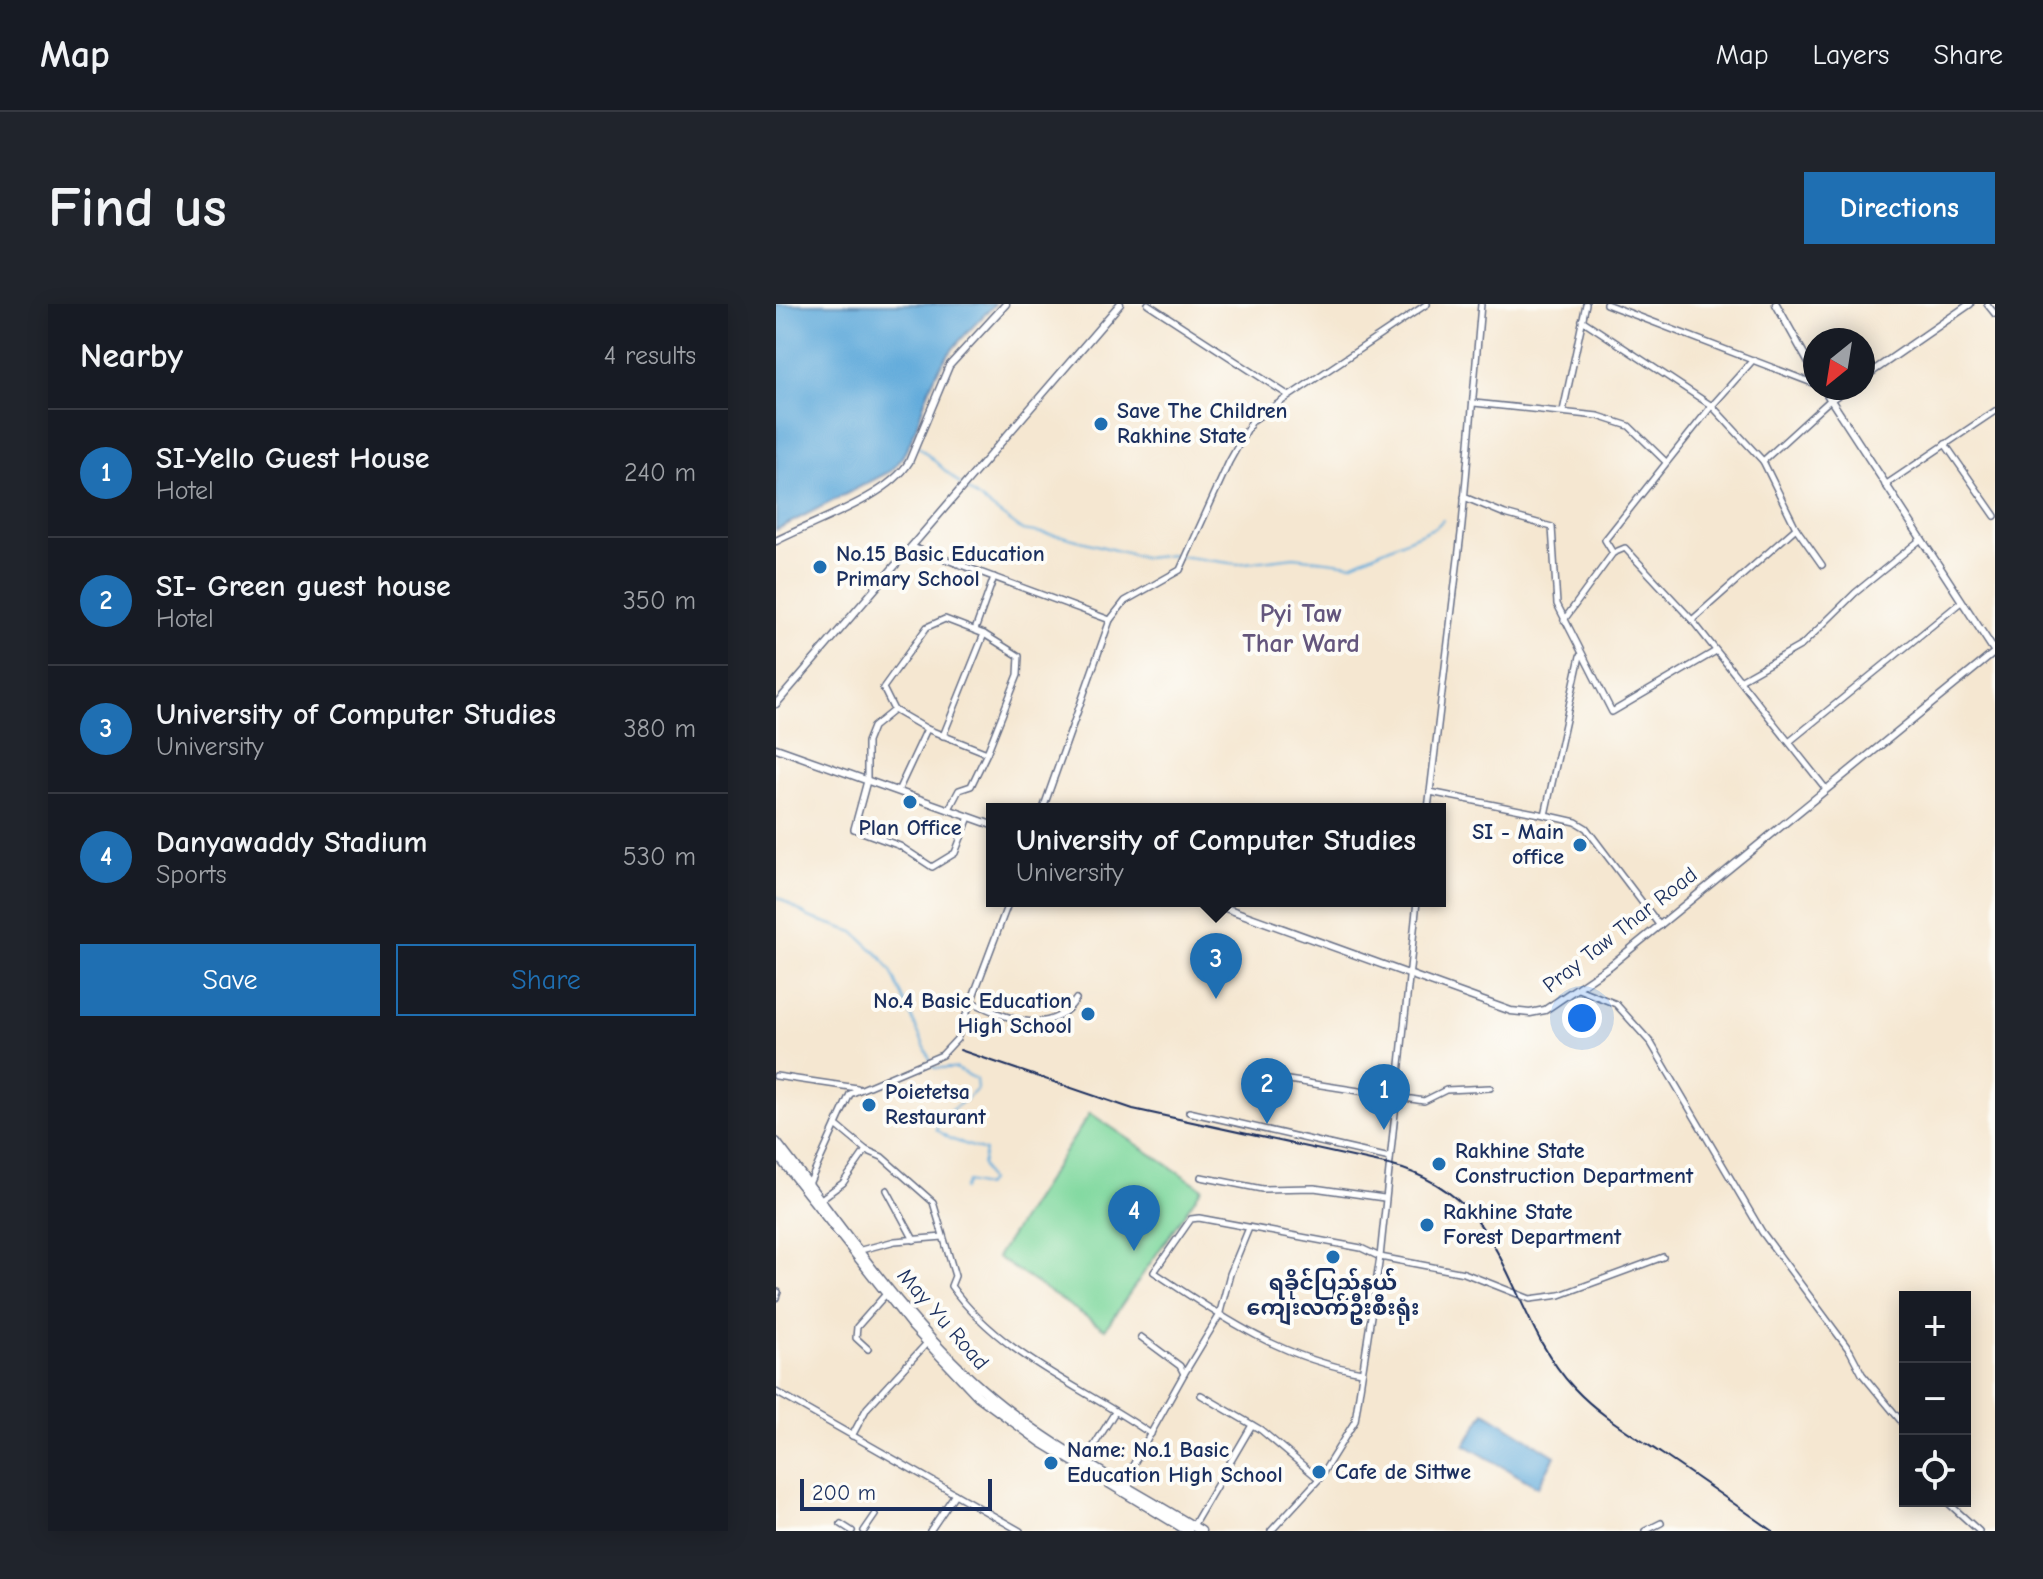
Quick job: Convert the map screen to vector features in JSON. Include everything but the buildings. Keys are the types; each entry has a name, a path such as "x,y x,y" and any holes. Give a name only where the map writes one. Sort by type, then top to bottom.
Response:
{"main road":[{"name":"May Yu Road","path":"776,1142 780,1158 887,1293 927,1343 978,1396 1012,1422 1194,1529"},
{"name":"May Yu Road","path":"780,1158 809,1184 963,1371 1016,1416 1194,1529"}],"street":[{"path":"776,541 886,485 909,462 949,366 1006,304"},
{"path":"776,704 1120,304"},
{"path":"1148,304 1288,395"},
{"path":"1045,803 1110,620 1125,601 1180,570 1229,462 1252,421 1427,304"},
{"path":"1429,803 1474,403 1481,304"},
{"path":"1563,411 1586,304"},
{"path":"1606,304 1803,379"},
{"path":"1776,304 1803,352"},
{"path":"1875,370 1970,304"},
{"path":"1987,304 1995,314"},
{"path":"1582,320 1712,406 1763,461 1796,528 1822,565"},
{"path":"1613,553 1605,540 1712,406 1753,360"},
{"path":"1763,461 1830,400 1995,652"},
{"path":"1474,403 1598,416 1629,426 1666,462"},
{"path":"1884,485 1995,411"},
{"path":"1945,444 1995,516"},
{"path":"1464,497 1505,514 1552,527 1557,604 1580,656 1612,712 1716,651"},
{"path":"1692,620 1796,528"},
{"path":"1740,680 1802,645 1855,593 1920,540"},
{"path":"912,547 1110,620"},
{"path":"1564,620 1613,553 1625,548 1692,620 1826,789"},
{"path":"975,630 994,577"},
{"path":"1789,742 1961,602"},
{"path":"949,809 959,790 971,786 987,753 1021,663 1012,649 945,619 927,627 883,688 894,710 927,729 987,753"},
{"path":"943,736 984,634"},
{"name":"Pray Taw Thar Road","path":"1223,907 1520,1013 1541,1012 1578,989 1660,926 1995,652"},
{"path":"1545,815 1580,656"},
{"path":"894,710 873,727 867,742 867,781 854,829 900,846 932,867 955,853 969,817"},
{"path":"898,791 927,729"},
{"path":"776,748 986,823"},
{"path":"1430,792 1545,815 1586,828 1660,926"},
{"path":"809,1184 845,1101 858,1088 936,1058 957,1039 1007,907"},
{"path":"1271,1531 1319,1479 1355,1421 1380,1257 1416,907"},
{"path":"1578,989 1616,1004 1651,1043 1762,1232 1850,1351 1862,1374 1899,1419"},
{"path":"972,1002 1026,1024 1048,1020 1071,1007 1076,999"},
{"path":"1250,1074 1424,1101 1446,1090 1490,1088"},
{"path":"776,1076 858,1088"},
{"path":"1189,1112 1390,1158"},
{"path":"836,1124 866,1150 905,1175 933,1202 955,1276 951,1286 980,1323 1059,1379 1151,1434"},
{"path":"821,1199 843,1183 866,1150"},
{"path":"1201,1177 1262,1189 1314,1188 1384,1198"},
{"path":"887,1190 914,1240"},
{"path":"1362,1372 1335,1368 1256,1339 1154,1272 1191,1219 1361,1248 1380,1257 1464,1273 1530,1299 1560,1295 1663,1257"},
{"path":"1123,1483 1219,1316 1230,1274 1249,1228"},
{"path":"861,1250 943,1237"},
{"path":"868,1349 856,1338 857,1327 887,1293"},
{"path":"1141,1337 1180,1366 1184,1374"},
{"path":"852,1436 867,1408 927,1343"},
{"path":"776,1392 1015,1530"},
{"path":"1201,1395 1252,1425 1319,1479"},
{"path":"1085,1460 1115,1412"},
{"path":"1194,1529 1252,1425"},
{"path":"930,1531 955,1494"},
{"path":"1953,1507 1979,1531"},
{"path":"864,1531 875,1515"},
{"path":"1645,1531 1661,1523"},
{"path":"841,1524 852,1531"}],"green space":[{"path":"1090,1113 1202,1188 1105,1329 997,1257"}],"water":[{"path":"776,304 995,304 940,366 906,450 891,471 776,530"},
{"path":"1485,1412 1555,1456 1538,1487 1465,1445"}],"waterway":[{"path":"918,446 961,485"},
{"path":"966,489 1022,530 1062,536 1145,558 1172,555 1237,564 1294,557 1351,564 1436,527 1443,520"},
{"path":"776,896 809,917 854,932 891,971 934,1068 955,1068 976,1079 977,1089 948,1112 936,1129 950,1139 985,1151 982,1165 989,1182 984,1186 967,1182 963,1189"}],"railway":[{"path":"960,1050 1133,1109 1389,1165 1430,1180 1460,1202 1483,1229 1551,1358 1574,1388 1616,1424 1773,1531"}],"place":[{"name":"Save The Children Rakhine State","path":"1101,424"},
{"name":"No.15 Basic Education Primary School","path":"820,567"},
{"name":"Plan Office","path":"910,802"},
{"name":"SI - Main office","path":"1580,845"},
{"name":"University of Computer Studies","path":"1216,999"},
{"name":"No.4 Basic Education High School","path":"1088,1014"},
{"name":"Poietetsa Restaurant","path":"869,1105"},
{"name":"SI- Green guest house","path":"1267,1124"},
{"name":"SI-Yello Guest House","path":"1384,1130"},
{"name":"Rakhine State Construction Department","path":"1439,1164"},
{"name":"Rakhine State Forest Department","path":"1427,1225"},
{"name":"Danyawaddy Stadium","path":"1134,1251"},
{"name":"ရခိုင်ပြည်နယ် ကျေးလက်ဦးစီးရုံး","path":"1333,1257"},
{"name":"Name: No.1 Basic Education High School","path":"1051,1463"},
{"name":"Cafe de Sittwe","path":"1319,1472"}],"district":[{"name":"Pyi Taw Thar Ward","path":"1301,629"}]}
